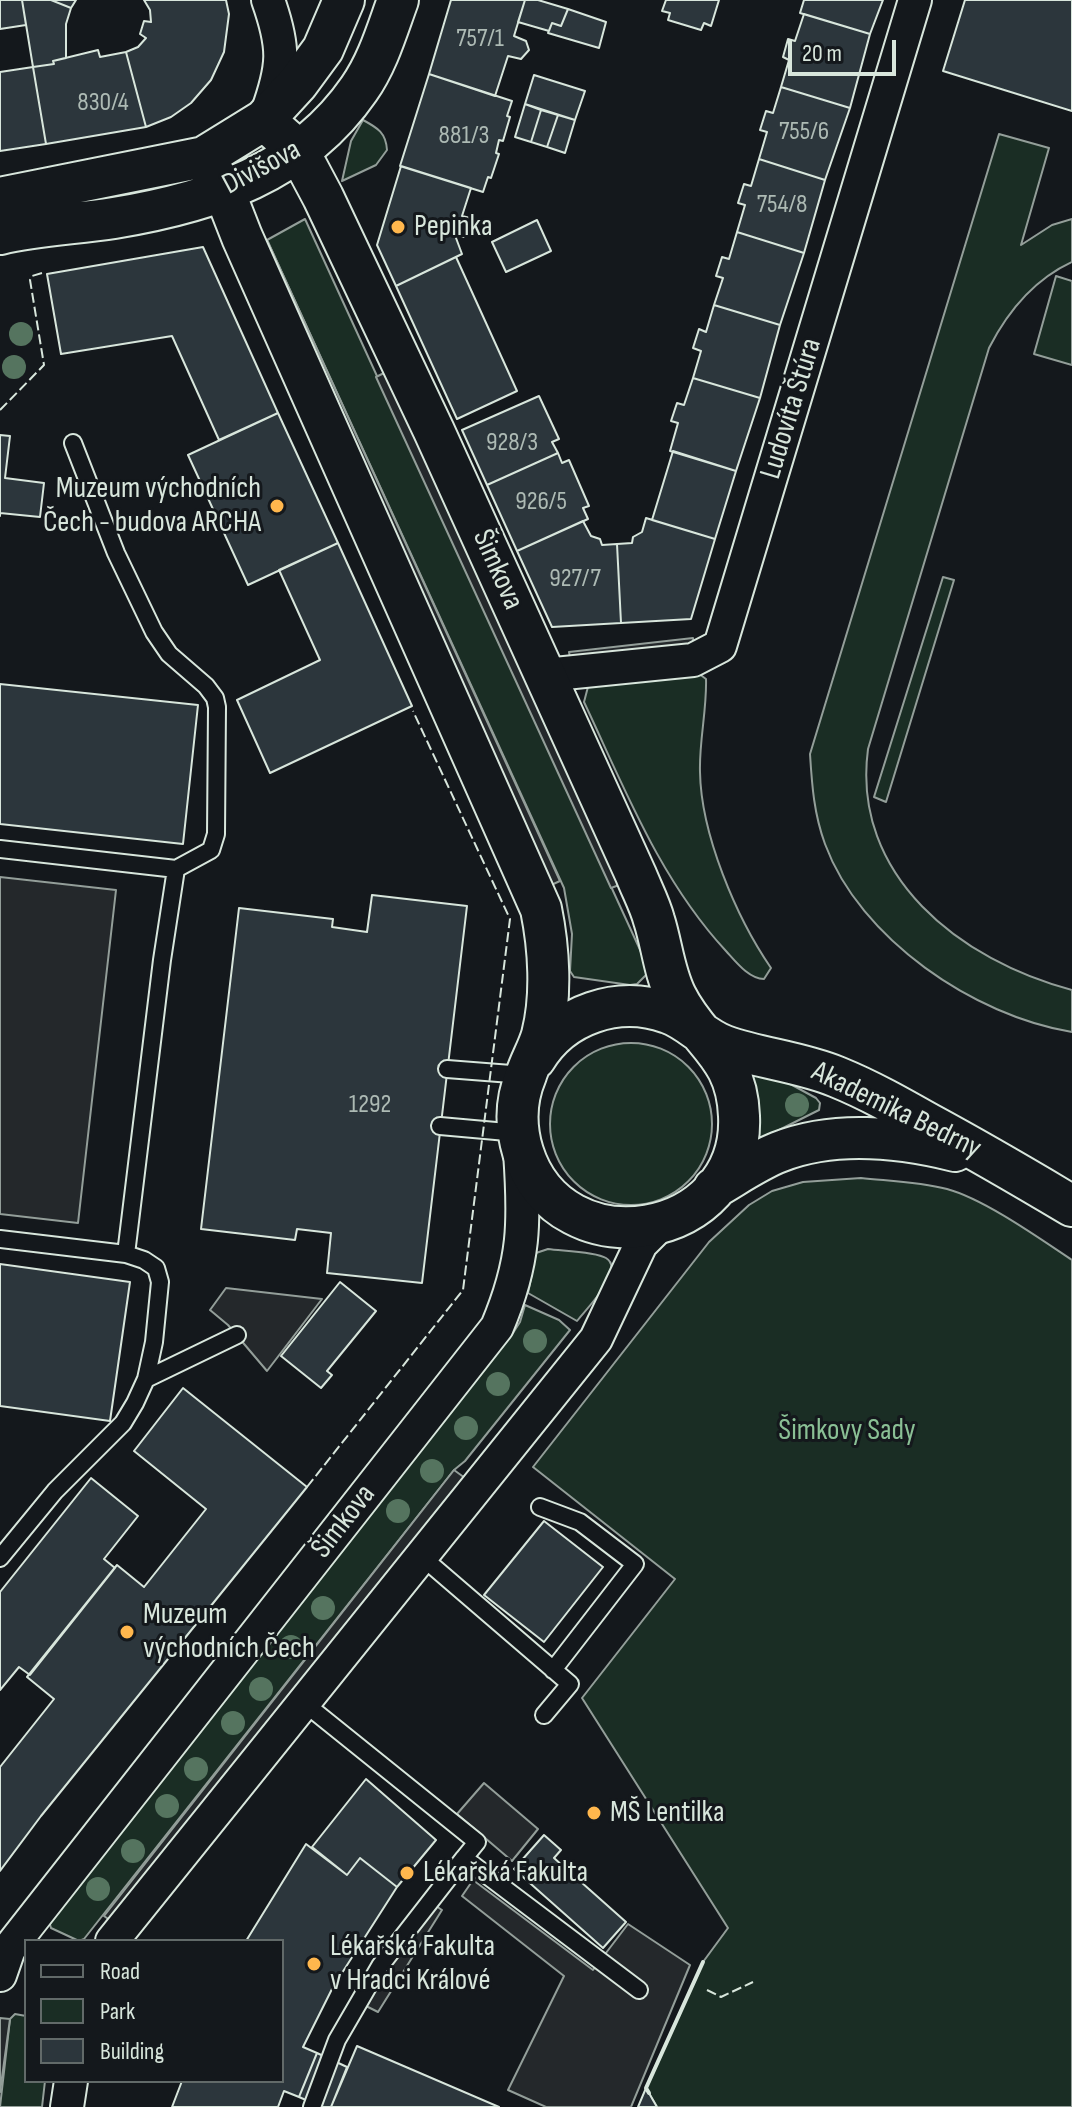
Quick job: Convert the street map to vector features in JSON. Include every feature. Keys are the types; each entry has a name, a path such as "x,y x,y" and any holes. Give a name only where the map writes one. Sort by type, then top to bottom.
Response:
{"street":[{"path":"264,120 282,65 276,23 268,0"},
{"name":"Divišova","path":"0,198 204,157 264,120 298,83 323,49 344,0"},
{"name":"Divišova","path":"0,234 160,210 249,182 332,124 361,87 379,53 398,0"},
{"name":"Ludovíta Štúra","path":"545,675 693,660 720,646 915,0"},
{"name":"Šimkova","path":"264,120 298,150 434,431 653,917 674,993 685,1012 718,1051 730,1071 737,1092 740,1119 728,1166 714,1188 682,1215 662,1223 634,1228 605,1226 580,1218 546,1193 532,1174 518,1133"},
{"name":"Šimkova","path":"9,1956 497,1327 511,1296 522,1245 524,1216 517,1114 526,1075 542,1036 547,966 541,909 224,191 204,157"},
{"name":"Šimkova","path":"526,1075 541,1048 558,1031 580,1017 601,1009 644,1006 686,1021 703,1034"},
{"name":"Akademika Bedrny","path":"703,1034 721,1045 808,1066 837,1077 900,1107 1072,1206"},
{"name":"Akademika Bedrny","path":"714,1188 778,1152 834,1138 867,1137 904,1142 998,1162"},
{"name":"Šimkova","path":"114,1939 596,1339 641,1244 662,1223"},
{"path":"67,2107 71,2083"}],"lane":[{"path":"0,849 176,869 211,850 216,834 217,707 206,686 169,654 154,632 116,553 73,443"},
{"path":"126,1254 176,869"},
{"path":"447,1069 526,1075"},
{"path":"440,1126 518,1133"},
{"path":"0,1239 126,1254 156,1268 160,1282 154,1342 146,1379 123,1423 55,1491 0,1558"},
{"path":"146,1379 237,1335"},
{"path":"540,1507 580,1522 635,1564 553,1670"},
{"path":"421,1556 570,1684 544,1715"},
{"path":"303,1702 477,1842 380,1966 337,2040 312,2107"},
{"path":"464,1858 639,1990"}],"green space":[{"path":"363,120 380,132 387,150 376,165 342,181 351,141"},
{"path":"999,134 1049,148 1021,245 1052,225 1072,219 1072,262 1045,278 1023,298 1004,321 989,348 868,749 867,795 877,836 896,873 922,906 954,934 991,958 1031,977 1072,990 1072,1032 1035,1023 960,991 925,968 893,941 865,911 842,879 825,844 816,811 810,754"},
{"path":"305,219 647,965 646,975 637,984 574,977 570,971 572,934 564,888 267,240"},
{"path":"1056,276 1072,281 1072,365 1034,354"},
{"path":"943,577 954,580 886,802 874,797"},
{"path":"698,673 706,679 700,772 707,822 733,900 771,968 764,979 753,976 738,965 682,894 646,832 584,702 589,683"},
{"path":"631,1043 662,1050 688,1067 705,1093 712,1124 705,1155 688,1181 662,1198 631,1205 600,1198 574,1181 557,1155 550,1124 557,1093 574,1067 600,1050"},
{"path":"759,1067 816,1098 820,1103 819,1110 761,1139 755,1138 747,1070"},
{"name":"Šimkovy Sady","path":"861,1178 926,1185 962,1194 1011,1220 1072,1260 1072,2107 657,2107 646,2088 703,1962 728,1928 582,1698 675,1579 533,1467 709,1242 749,1205 772,1191 803,1182"},
{"path":"548,1249 594,1254 606,1258 611,1264 608,1280 577,1321 528,1293 536,1253"},
{"path":"525,1305 559,1320 570,1330 465,1461 454,1470 84,1939 75,1939 51,1928 49,1921 520,1322"},
{"path":"15,2014 24,2016 24,2083 45,2083 42,2107 0,2107 10,2019"}],"shaded area":[{"path":"267,240 560,881 549,886 257,245"},
{"path":"392,369 630,881 611,888 376,377"},
{"path":"693,638 694,649 571,663 569,652"},
{"path":"0,877 116,890 78,1223 0,1214"},
{"path":"226,1288 322,1299 267,1371 228,1325 210,1310"},
{"path":"454,1470 465,1478 115,1924 104,1916"},
{"path":"484,1783 538,1829 512,1861 457,1814"},
{"path":"473,1880 593,1970 628,1924 690,1965 631,2107 546,2107 508,2090 564,1976 462,1896"},
{"path":"430,1902 442,1910 378,2012 362,2004"},
{"path":"0,2018 10,2019 0,2092"}],"building":[{"path":"0,0 22,0 26,25 0,29"},
{"path":"22,0 51,0 71,8 66,24 66,58 53,61 54,64 33,67"},
{"path":"51,0 76,0 71,8"},
{"path":"144,0 226,0 229,14 224,52 211,80 191,103 171,117 146,127 126,52 138,47 146,38 140,34 144,21 151,22 150,10"},
{"path":"451,0 525,0 514,36 526,41 529,50 521,59 508,56 495,96 429,74"},
{"path":"525,0 538,0 568,9 561,26 552,23 549,31 518,22"},
{"path":"666,0 719,0 711,26 704,23 701,30 668,20 670,13 662,11"},
{"path":"804,0 883,0 870,34 800,13"},
{"path":"965,0 1072,0 1072,111 943,71"},
{"path":"568,9 606,22 599,48 548,33 552,23 561,26"},
{"path":"804,14 870,34 850,108 781,87 789,60 783,57 788,39 795,41"},
{"path":"98,50 100,57 126,52 146,127 46,144 33,67 54,64 53,61"},
{"path":"33,67 46,144 0,151 0,72"},
{"path":"429,74 512,101 503,141 499,140 496,153 499,154 483,192 400,166"},
{"path":"534,75 585,91 575,120 525,104"},
{"path":"781,87 850,108 825,180 759,159 767,132 760,130 766,111 773,113"},
{"path":"525,104 541,110 531,142 515,137"},
{"path":"541,110 558,115 547,147 531,142"},
{"path":"558,115 575,120 565,153 547,147"},
{"path":"759,159 825,180 804,253 737,232 745,205 738,203 744,184 751,186"},
{"path":"401,166 471,188 462,216 470,218 464,237 457,235 456,238 462,254 396,286 377,245"},
{"path":"537,220 551,251 506,272 492,242"},
{"path":"737,232 804,253 780,325 714,305 723,278 716,276 722,257 729,259"},
{"path":"203,247 278,413 219,440 172,336 61,354 47,274"},
{"path":"456,257 517,391 457,419 396,286"},
{"path":"714,305 780,325 760,398 693,378 701,351 693,348 699,329 706,332"},
{"path":"693,378 760,398 736,471 670,451 678,423 671,421 677,403 684,405"},
{"path":"539,396 559,439 552,442 558,453 487,485 462,430"},
{"path":"278,413 338,543 248,585 188,455"},
{"path":"0,435 10,436 5,478 44,483 40,517 0,513"},
{"path":"673,451 736,471 715,539 652,520"},
{"path":"558,453 562,463 569,460 589,506 583,508 588,519 517,551 487,485"},
{"path":"646,518 715,539 691,619 621,623 617,544 632,543 633,537 642,532"},
{"path":"583,521 591,536 600,539 602,545 617,544 621,623 552,627 517,551"},
{"path":"338,543 412,706 270,773 237,700 320,660 279,570"},
{"path":"0,684 198,705 183,844 0,824"},
{"path":"372,895 467,906 422,1283 327,1273 331,1233 297,1229 295,1240 201,1229 239,908 333,919 332,927 367,932"},
{"path":"0,1264 130,1282 110,1421 0,1406"},
{"path":"340,1282 376,1311 327,1371 332,1375 321,1388 281,1356"},
{"name":"Muzeum východních Čech","path":"183,1388 307,1487 0,1871 0,1767 54,1699 27,1677 117,1565 144,1587 206,1509 134,1451"},
{"path":"91,1478 138,1516 104,1559 115,1568 30,1675 19,1667 0,1690 0,1592"},
{"path":"544,1521 603,1567 544,1642 484,1595"},
{"path":"366,1779 436,1840 397,1887 360,1858 347,1875 312,1847"},
{"path":"544,1835 561,1850 554,1858 626,1922 603,1948 514,1869"},
{"name":"Lékařská Fakulta v Hradci Králové","path":"306,1844 347,1875 360,1858 397,1887 333,1987 303,2047 317,2053 299,2097 284,2091 278,2107 172,2107 181,2083 284,2083 284,1939 247,1939"},
{"path":"357,2046 499,2107 331,2107"},
{"path":"317,2053 347,2067 331,2107 322,2107 299,2097"},
{"path":"646,2088 657,2107 638,2107"}],"fence":[{"path":"0,410 44,365 30,280 32,276 45,272"},
{"path":"307,1487 463,1290 510,919 413,711"},
{"path":"707,1990 721,1997 753,1982"}],"wall":[{"path":"649,2093 646,2088 703,1962"}],"place":[{"name":"Pepinka","path":"398,227"},
{"name":"Muzeum východních Čech - budova ARCHA","path":"277,506"},
{"name":"Muzeum východních Čech","path":"127,1632"},
{"name":"MŠ Lentilka","path":"594,1813"},
{"name":"Lékařská Fakulta","path":"407,1873"},
{"name":"Lékařská Fakulta v Hradci Králové","path":"314,1964"}]}
